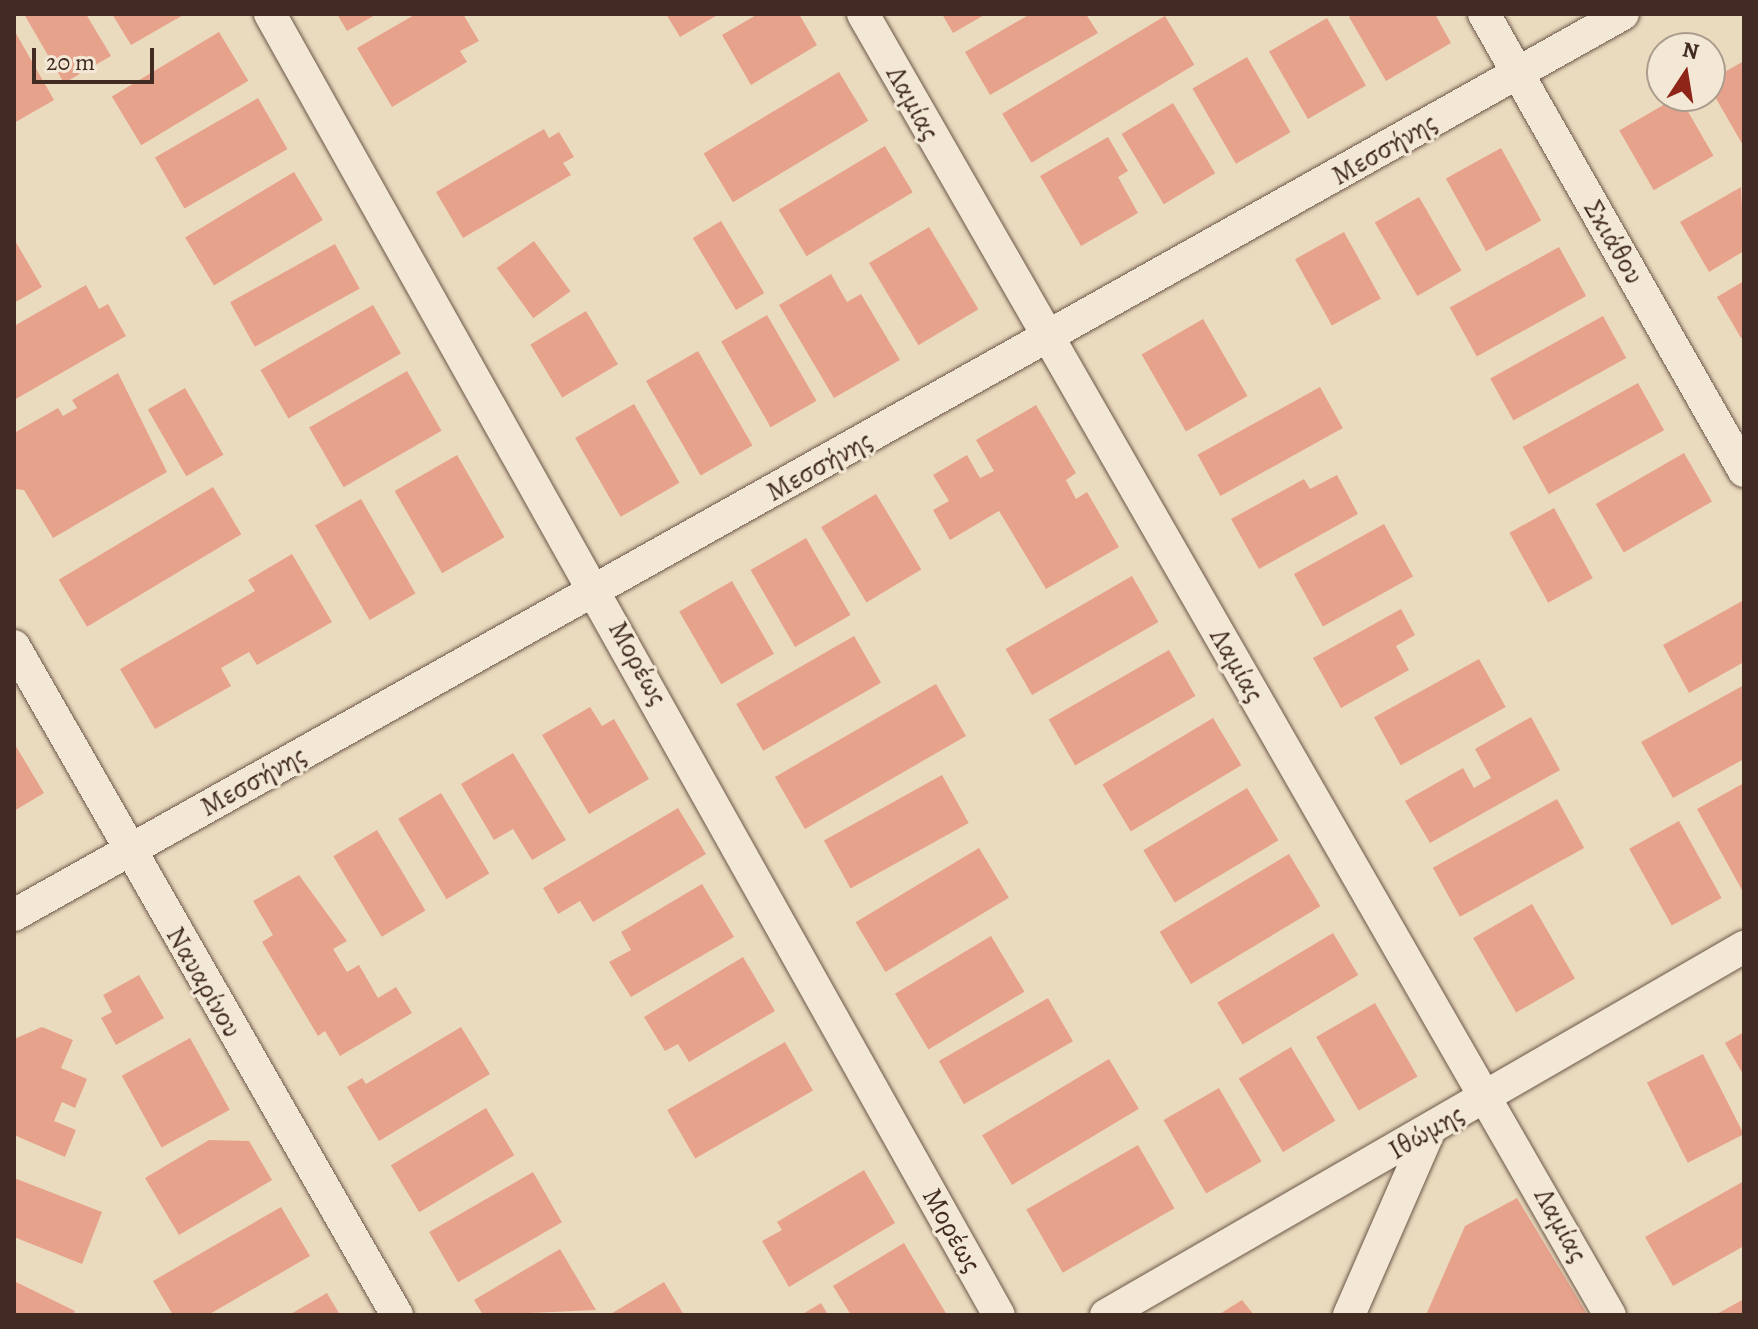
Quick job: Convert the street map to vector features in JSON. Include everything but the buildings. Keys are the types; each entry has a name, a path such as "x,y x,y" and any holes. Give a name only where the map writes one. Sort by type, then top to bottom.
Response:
{"street":[{"name":"Μορέως","path":"270,14 596,588 999,1315"},
{"name":"Λαμίας","path":"863,14 1046,341 1490,1095 1610,1315"},
{"name":"Σκιάθου","path":"1484,14 1744,471"},
{"name":"Μεσσήνης","path":"14,915 596,588 1046,341 1623,14"},
{"name":"Ναυαρίνου","path":"14,646 128,851 397,1315"},
{"name":"Ιθώμης","path":"1106,1315 1744,947"},
{"path":"1349,1315 1430,1130"}]}
